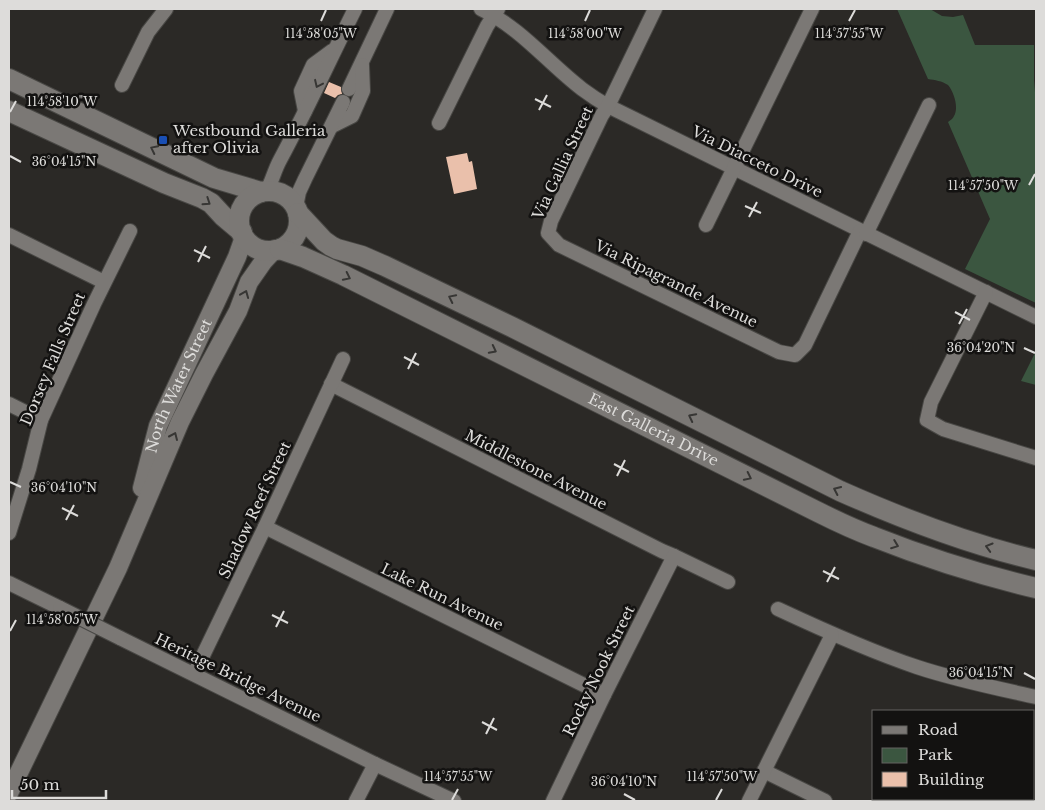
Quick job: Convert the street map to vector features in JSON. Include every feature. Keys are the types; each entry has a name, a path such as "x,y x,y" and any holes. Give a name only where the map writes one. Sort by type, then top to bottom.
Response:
{"main road":[{"path":"9,79 214,178 263,192"},
{"path":"9,111 164,183 202,198 211,203 243,233"},
{"path":"273,191 282,194 290,199 297,210 299,227 289,244 278,249 260,249 245,238 240,219 247,201 254,195 273,191"},
{"name":"East Galleria Drive","path":"297,210 324,242 331,246 385,266 530,336 840,492 893,514 966,540 1036,560"},
{"name":"East Galleria Drive","path":"278,249 303,256 818,512 872,536 956,567 1036,588"}],"street":[{"path":"263,192 271,182 305,111 300,91 313,65 335,49 355,9"},
{"path":"297,210 299,192 387,9"},
{"name":"Via Diacceto Drive","path":"481,9 497,12 582,89 608,106 1036,316"},
{"name":"Via Gallia Street","path":"548,233 555,212 655,9"},
{"path":"706,225 812,9"},
{"path":"122,85 148,32 162,10"},
{"path":"439,123 487,26 497,12"},
{"path":"332,126 352,116 363,91 362,62"},
{"path":"863,232 929,106"},
{"name":"Dorsey Falls Street","path":"9,533 29,469 41,420 104,282 130,231"},
{"name":"Via Ripagrande Avenue","path":"548,233 559,245 779,352 795,355 805,345 863,232"},
{"name":"North Water Street","path":"127,544 158,426 237,257 243,240 243,233"},
{"path":"9,235 104,282"},
{"name":"North Water Street","path":"9,793 118,568 180,422 238,311 249,282 263,262 278,249"},
{"path":"986,292 931,402 927,420 943,429 1036,458"},
{"name":"Shadow Reef Street","path":"194,674 343,359"},
{"name":"Middlestone Avenue","path":"332,384 662,552 728,582"},
{"path":"9,404 41,420"},
{"name":"Lake Run Avenue","path":"265,527 604,695"},
{"name":"Rocky Nook Street","path":"553,801 674,556"},
{"name":"Heritage Bridge Avenue","path":"9,583 375,764 454,801"},
{"path":"778,609 832,634 917,667 1036,697"},
{"path":"749,801 832,634"},
{"path":"356,801 375,764"},
{"path":"764,771 825,801"}],"green space":[{"path":"897,9 930,9 942,16 953,17 963,15 975,45 1034,45 1036,104 1036,303 965,269 990,219 948,122 954,117 956,109 952,92 948,85 928,79"},
{"path":"1036,351 1036,385 1021,381"}],"building":[{"path":"329,82 341,87 342,94 335,98 324,93"},
{"path":"467,153 469,162 472,161 477,189 454,194 446,157"}],"place":[{"name":"Westbound Galleria after Olivia","path":"163,140"}]}
